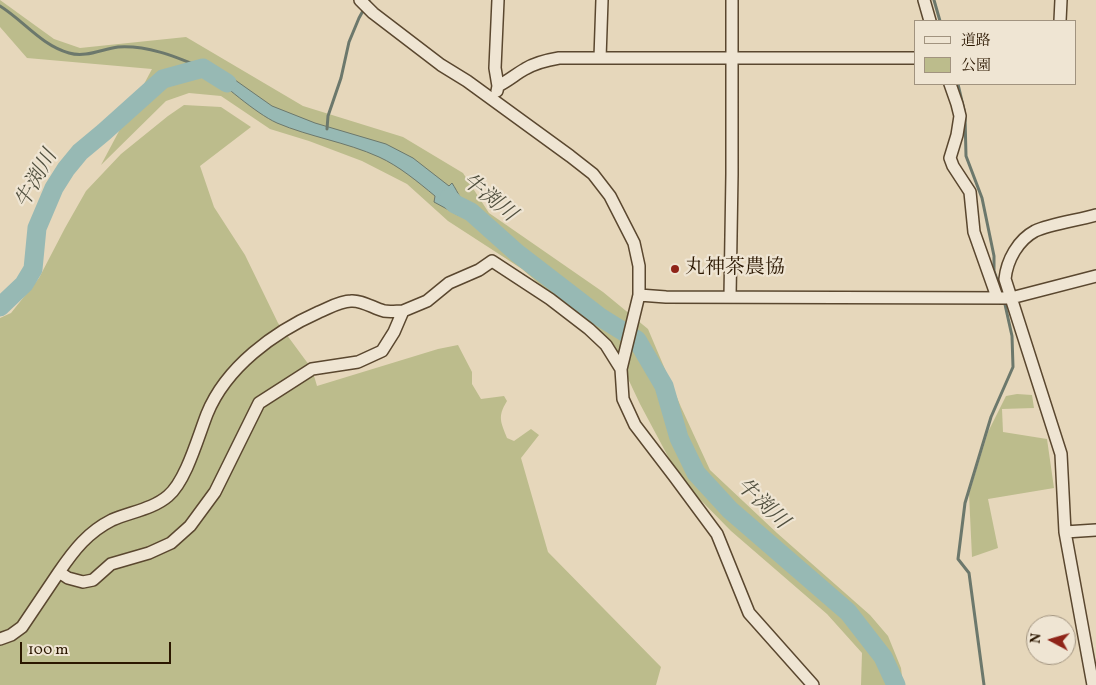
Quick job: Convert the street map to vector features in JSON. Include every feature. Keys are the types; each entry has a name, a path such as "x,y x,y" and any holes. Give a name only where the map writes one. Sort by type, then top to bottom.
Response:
{"street":[{"path":"360,0 373,13 441,65 467,80 593,174 610,196 634,243 639,266 639,295 621,369 623,399 635,425 717,534 749,613 814,685"},
{"path":"494,100 498,86 495,68 498,0"},
{"path":"600,58 602,0"},
{"path":"730,296 732,0"},
{"path":"924,0 930,20"},
{"path":"1060,20 1061,0"},
{"path":"498,86 513,78 524,69 544,60 559,58 914,58"},
{"path":"950,85 960,116 950,158 970,192 974,232 997,297"},
{"path":"1093,685 1065,532 1061,454 1005,279 1006,269 1012,254 1025,239 1036,231 1096,215"},
{"path":"0,639 12,635 22,627 78,545 94,530 112,520 154,504 168,496 183,476 213,399 233,373 274,336 294,324 342,302 353,300 384,311 403,311 427,301 449,283 479,270 492,261 550,298 589,329 606,344 621,369"},
{"path":"639,295 666,297 1011,298 1096,276"},
{"path":"59,572 68,578 83,582 93,580 111,564 149,553 171,543 190,526 215,492 259,403 312,369 358,362 382,351 394,332 403,311"},
{"path":"1065,532 1096,530"}],"green space":[{"path":"0,0 54,39 80,48 186,37 303,106 403,137 463,173 489,213 603,292 648,329 710,470 777,533 870,615 888,636 901,668 903,685 861,685 862,653 827,614 731,531 680,479 640,404 614,349 522,269 448,221 407,184 362,161 270,129 221,96 189,93 166,101 101,165 152,69 27,58 0,27"},
{"path":"184,105 221,107 251,127 200,166 214,207 245,255 278,323 312,369 317,386 438,349 458,345 472,372 472,384 481,399 504,396 507,401 502,411 501,420 507,438 514,441 531,429 539,435 521,458 548,552 661,667 656,685 0,685 0,318 11,313 39,278 86,191 121,154"},
{"path":"1017,394 1032,395 1034,408 1002,409 1003,432 1047,439 1054,488 988,499 998,548 972,557 969,494 988,432 1006,396"}],"water":[{"path":"203,68 228,75 272,106 315,123 386,144 413,158 449,186 452,183 471,212 461,212 458,215 434,202 435,196 429,191 401,170 379,157 354,147 277,123 239,98"}],"waterway":[{"path":"327,129 328,116 341,78 349,42 369,0"},
{"path":"934,0 940,20"},
{"path":"0,6 41,39 69,53 88,54 118,47 140,48 162,53 203,68"},
{"name":"牛渕川","path":"0,307 24,284 33,269 37,228 54,188 80,152 163,79 203,68 227,83"},
{"path":"958,85 964,110"},
{"path":"965,116 966,156 982,198 994,256 994,271 999,285"},
{"name":"牛渕川","path":"449,198 455,204 471,212 517,253 600,317 637,340 664,386 679,438 696,473 730,510 848,612 883,657 896,685"},
{"path":"984,685 969,573 958,559 965,503 991,417 1013,367 1012,336 1004,300"}],"place":[{"name":"丸神茶農協","path":"675,269"}]}
